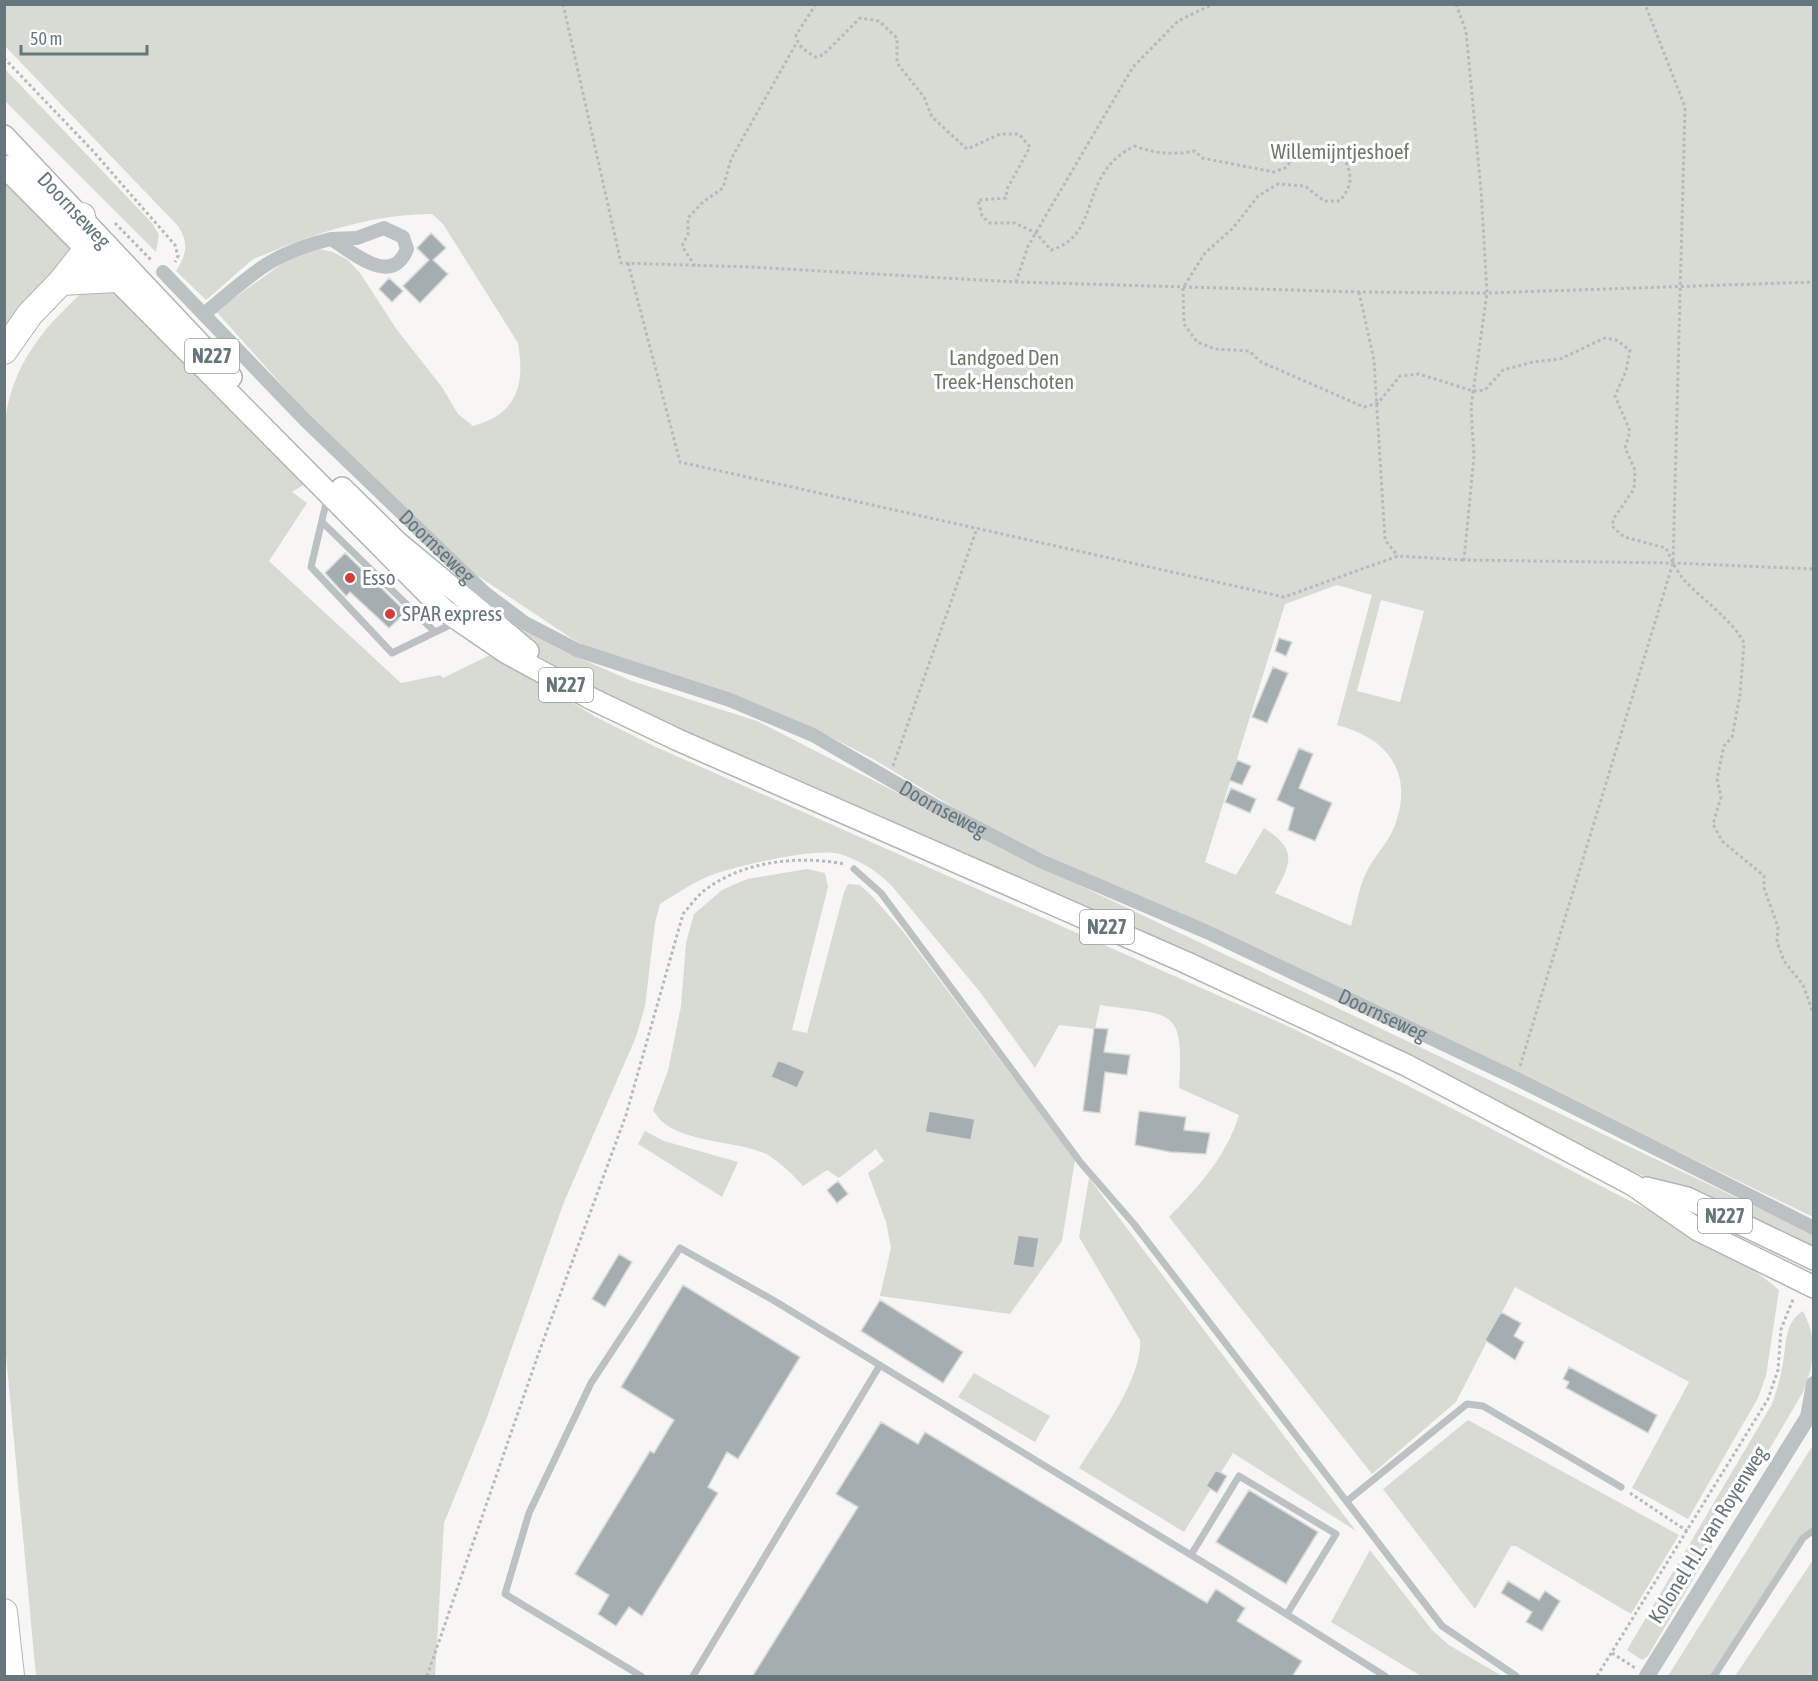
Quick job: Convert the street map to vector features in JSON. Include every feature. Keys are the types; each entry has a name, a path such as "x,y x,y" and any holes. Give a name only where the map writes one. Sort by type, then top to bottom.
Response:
{"highway":[{"path":"4,351 30,314 62,282 85,249 82,216"},
{"path":"62,282 115,279"},
{"path":"4,1612 11,1677"}],"main road":[{"name":"Doornseweg","path":"4,136 82,216 444,609 507,652 592,699 678,740 1185,962 1406,1065 1633,1185 1698,1230 1808,1283"},
{"name":"Doornseweg","path":"4,166 115,279 337,493 520,646 678,740"},
{"name":"Doornseweg","path":"1633,1185 1688,1198 1814,1259"}],"street":[{"path":"204,314 271,260 303,246 331,239 350,240 384,228 403,237 407,249 398,264 389,267 378,266 358,258 331,239"},
{"name":"Doornseweg","path":"163,272 306,421 485,593 525,623 577,650 730,700 813,735 937,807 1041,861 1207,932 1517,1079 1814,1228"},
{"name":"Kolonel H.L. van Royenweg","path":"1647,1676 1811,1415 1814,1384"}],"lane":[{"name":"Doornseweg","path":"337,493 322,522 311,567 392,653 460,620 463,598"},
{"path":"322,522 435,632"},
{"path":"854,869 881,893 1081,1163 1134,1224 1442,1626 1516,1677"},
{"path":"641,1677 505,1594 529,1513 591,1383 680,1248 773,1300 880,1365 1287,1614 1385,1677"},
{"path":"693,1677 880,1365"},
{"path":"1347,1501 1467,1404 1483,1406 1621,1487"},
{"path":"1191,1555 1239,1476 1336,1534 1287,1614"},
{"path":"1714,1677 1803,1538 1814,1530"}],"path":[{"path":"563,4 621,263 1016,282 1359,292 1487,293 1814,282"},
{"path":"696,266 682,246 688,234 688,218 703,202 723,188 731,159 797,42 798,29 816,4"},
{"path":"1016,282 1028,246 1134,67 1178,21 1213,4"},
{"path":"1456,4 1466,31 1481,190 1487,293 1473,391 1474,456 1464,560"},
{"path":"1517,1079 1673,563 1685,107 1645,4"},
{"path":"797,42 815,57 823,55 860,18 879,21 897,38 897,63 924,97 932,117 959,144 967,149 1000,134 1019,134 1030,147 1007,189 1006,198 978,200 982,216 990,223 1015,224 1036,233 1051,250 1065,246 1077,235 1102,173 1118,154 1135,146 1155,153 1195,152 1202,158 1274,172 1287,167 1293,156 1309,151 1321,150 1346,162 1351,174 1351,186 1340,201 1324,201 1305,186 1278,184 1258,196 1233,228 1205,253 1183,288 1184,324 1197,342 1215,349 1249,351 1261,363 1364,407 1378,403"},
{"path":"4,58 92,150 175,245 178,256 175,262 163,272"},
{"path":"628,263 680,462 1284,597 1398,556 1464,560 1673,563 1814,569"},
{"path":"1359,292 1372,352 1378,403"},
{"path":"1398,556 1384,540 1376,409 1378,403 1400,376 1419,374 1473,391 1485,390 1503,370 1533,362 1560,360 1605,339 1616,340 1630,350 1626,371 1615,396 1629,431 1625,448 1635,470 1634,489 1614,518 1612,526 1624,537 1666,548 1684,580 1714,607 1741,636 1744,643 1740,695 1732,737 1724,746 1717,779 1721,797 1713,824 1722,840 1764,876 1764,888 1778,927 1780,950 1784,962 1803,985 1814,1016"},
{"path":"888,778 977,528"},
{"path":"427,1677 538,1355 626,1115 683,914 703,891 725,877 791,859 819,859 854,869"},
{"path":"1597,1677 1772,1389 1778,1370 1781,1329 1808,1283"},
{"path":"1621,1487 1687,1531"},
{"path":"1612,1653 1647,1676"}],"green space":[{"name":"Landgoed Den Treek-Henschoten","path":"5,4 1813,5 1813,1217 1252,946 998,834 873,759 819,731 606,656 574,640 472,572 343,454 216,311 290,258 319,249 333,252 348,260 360,273 397,330 442,387 458,414 473,426 488,421 500,414 515,395 520,372 518,343 443,224 432,214 411,215 370,220 329,231 255,258 206,300 176,271 185,248 184,238 178,226 5,46","holes":["1337,585 1372,595 1337,725 1355,731 1383,749 1392,760 1401,789 1400,806 1395,825 1363,879 1351,926 1275,893 1288,865 1287,850 1275,836 1264,828 1236,875 1205,862 1285,604","1381,600 1424,611 1400,702 1357,691"]},
{"path":"5,69 152,223 159,235 156,252 5,101"},
{"path":"5,176 78,252 5,337"},
{"path":"101,275 305,484 292,492 307,503 269,561 401,683 440,675 443,678 492,654 596,717 656,747 1292,1028 1671,1222 1739,1260 1760,1275 1779,1290 1766,1376 1758,1398 1688,1519 1632,1488 1689,1382 1515,1287 1456,1402 1372,1474 1169,1217 1219,1158 1239,1115 1179,1088 1179,1042 1176,1029 1169,1020 1159,1014 1100,1005 1095,1029 1059,1025 1035,1068 980,992 891,885 867,866 847,856 829,852 814,853 761,862 717,873 694,883 660,904 655,923 645,1006 636,1037 564,1202 486,1420 444,1523 435,1676 36,1676 4,1334 5,420 17,375 27,356 52,323"},
{"path":"417,553 532,634 563,651 632,681 757,721 1062,877 1813,1234 1813,1248 1627,1169 1484,1096 643,714 540,657 455,597"},
{"path":"807,869 825,873 828,887 792,1030 807,1033 844,892 848,884 860,885 902,930 1075,1160 1062,1241 1010,1314 880,1296 891,1248 886,1222 868,1173 884,1161 876,1149 839,1178 827,1170 803,1186 787,1169 768,1155 689,1135 662,1121 653,1110 668,1071 681,1006 686,943 694,914 722,890 747,879"},
{"path":"645,1131 664,1141 738,1162 722,1197 638,1144"},
{"path":"1089,1178 1356,1531 1233,1453 1184,1532 1079,1468 1127,1389 1139,1356 1140,1340 1079,1237"},
{"path":"1803,1311 1811,1332 1813,1351 1803,1392 1648,1656 1642,1660 1627,1650 1772,1404 1780,1378 1789,1327"},
{"path":"974,1373 1050,1416 1035,1442 958,1397"},
{"path":"1468,1420 1679,1535 1631,1614 1516,1546 1511,1546 1475,1609 1383,1489"},
{"path":"1813,1445 1813,1529 1712,1676 1668,1676"},
{"path":"1370,1550 1432,1630 1449,1645 1502,1676 1421,1676 1331,1622"},
{"path":"1813,1560 1813,1676 1735,1676"}],"building":[{"path":"431,233 446,248 433,260 448,274 420,303 403,286 429,260 417,248"},
{"path":"389,278 403,291 392,302 379,289"},
{"path":"345,553 406,612 389,628 350,592 346,596 325,573"},
{"path":"1279,638 1292,642 1286,656 1275,651"},
{"path":"1273,667 1288,673 1267,723 1252,717"},
{"path":"1299,748 1313,754 1299,788 1332,803 1315,841 1288,830 1294,808 1277,800"},
{"path":"1237,760 1251,766 1242,785 1229,780"},
{"path":"1231,788 1256,799 1250,813 1225,802"},
{"path":"1094,1028 1108,1029 1104,1052 1130,1055 1127,1075 1105,1072 1100,1113 1083,1111"},
{"path":"778,1060 805,1071 797,1088 771,1077"},
{"path":"929,1111 975,1119 971,1140 925,1132"},
{"path":"1139,1111 1186,1117 1184,1130 1210,1133 1206,1154 1170,1152 1135,1145"},
{"path":"838,1181 848,1194 837,1203 827,1190"},
{"path":"1018,1235 1039,1238 1034,1268 1013,1265"},
{"path":"619,1254 632,1262 605,1307 592,1299"},
{"path":"683,1285 800,1357 738,1459 727,1452 708,1487 718,1493 642,1616 629,1607 616,1626 598,1614 609,1595 575,1574 650,1451 654,1453 674,1420 621,1387"},
{"path":"880,1300 963,1352 943,1383 861,1331"},
{"path":"1501,1312 1521,1323 1514,1336 1524,1342 1515,1360 1485,1340"},
{"path":"1569,1367 1657,1415 1648,1433 1566,1388 1569,1382 1563,1379"},
{"path":"881,1422 918,1444 925,1432 1207,1603 1216,1589 1245,1608 1237,1621 1302,1661 1292,1677 752,1677 858,1507 836,1494"},
{"path":"1216,1470 1227,1476 1217,1493 1206,1486"},
{"path":"1249,1490 1318,1532 1286,1584 1216,1542"},
{"path":"1508,1581 1539,1600 1545,1591 1560,1601 1542,1631 1526,1622 1532,1612 1501,1593"}],"place":[{"name":"Esso","path":"350,578"},
{"name":"SPAR express","path":"390,614"}],"park label":[{"name":"Willemijntjeshoef","path":"1340,152"}]}
